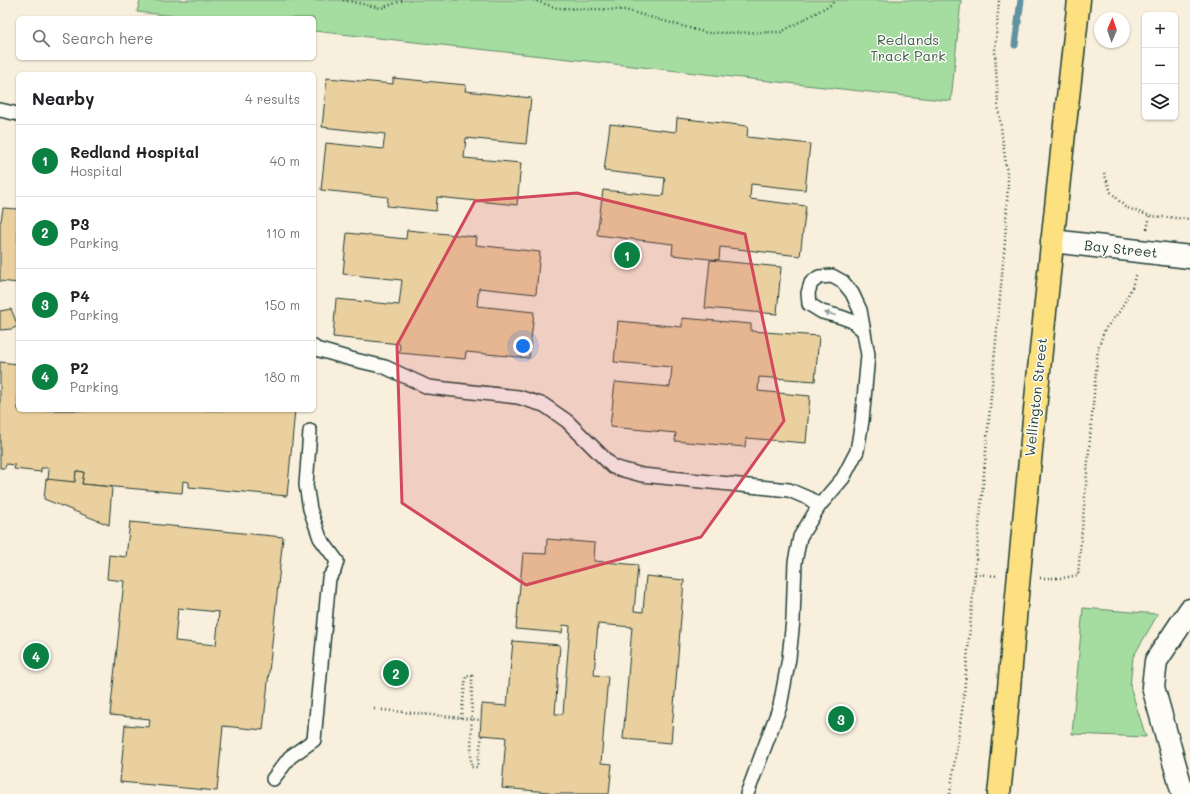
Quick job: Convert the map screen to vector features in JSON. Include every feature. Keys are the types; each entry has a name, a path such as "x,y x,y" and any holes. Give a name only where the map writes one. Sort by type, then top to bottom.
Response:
{"main road":[{"name":"Wellington Street","path":"999,794 1018,577 1052,241 1079,0"}],"street":[{"name":"Bay Street","path":"1052,241 1142,252 1190,256"},
{"path":"1183,794 1153,687 1156,662 1190,610"}],"lane":[{"path":"0,110 16,114"},
{"path":"747,794 780,706 789,658 793,620 795,562 800,537 819,506 842,478 857,451 862,421 868,355 864,331 860,310 852,293 843,282 832,276 819,277 811,282 808,293 809,304 822,312 852,321 864,331"},
{"path":"316,349 385,367 428,387 518,397 544,406 567,421 613,467 642,475 789,490 810,499 819,506"},
{"path":"273,779 290,757 314,740 329,578 334,571 337,561 320,538 310,509 306,485 310,431"}],"path":[{"path":"343,0 381,8 405,0"},
{"path":"533,0 557,8 625,10 707,33 781,32 832,4 834,0"},
{"path":"950,794 964,704 1005,242 1008,181 998,104 995,51 999,0"},
{"path":"1104,172 1111,192 1125,207 1150,216 1190,219"},
{"path":"975,574 1063,578 1078,575 1098,348 1105,329 1120,311 1132,287 1150,216"},
{"path":"461,718 466,676 472,676 471,767 476,767 482,735"},
{"path":"374,709 481,720"}],"highlighted area":[{"path":"577,193 745,234 784,421 701,537 526,585 402,503 397,345 475,201"}],"green space":[{"name":"Redlands Track Park","path":"140,0 961,0 951,101 316,31 316,16 174,16 137,12"},
{"path":"1083,608 1158,614 1133,657 1130,686 1146,737 1072,734"}],"building":[{"path":"327,78 393,84 393,78 466,85 465,91 531,98 526,144 466,138 464,158 521,163 517,205 437,197 436,211 387,206 388,197 321,190 326,143 383,149 385,134 322,127"},
{"path":"677,118 748,126 747,137 810,144 805,190 751,184 750,199 806,206 800,256 720,247 719,260 672,255 673,244 597,235 603,190 663,196 665,178 604,171 610,124 676,132"},
{"path":"3,208 16,209 16,283 0,281 1,221"},
{"path":"407,230 477,237 476,245 540,252 536,294 479,288 477,306 534,312 529,358 466,352 465,359 399,353 400,344 333,337 336,299 399,305 402,280 343,274 347,233 406,239"},
{"path":"710,260 781,267 777,314 705,308"},
{"path":"11,309 16,321 16,327 12,329 0,330 0,311"},
{"path":"682,318 751,324 751,331 819,336 815,381 759,377 758,391 810,396 806,443 746,438 745,447 675,441 676,433 610,427 615,382 670,387 672,367 614,362 618,321 682,327"},
{"path":"0,362 16,364 16,412 295,412 287,496 189,487 189,482 183,481 182,493 82,484 84,472 76,471 75,482 48,480 49,468 41,468 41,472 14,469 15,465 6,464 5,468 0,468"},
{"path":"76,471 84,472 82,484 112,487 109,525 44,499 46,479 75,482"},
{"path":"130,522 283,537 263,730 223,726 217,791 120,782 125,725 149,727 150,719 110,715 124,581 107,579 109,555 126,557","holes":["178,608 219,612 216,645 175,641"]},
{"path":"547,539 595,543 594,561 638,565 634,611 643,612 646,576 684,580 671,743 623,739 632,627 598,624 594,675 608,676 601,763 612,764 609,794 548,794 549,792 502,788 506,737 480,735 482,704 507,706 513,641 560,645 555,714 563,714 570,626 563,625 562,633 516,629 523,553 546,554"}],"waterway":[{"path":"1015,45 1021,0"}],"place":[{"name":"Redland Hospital","path":"627,255"},
{"name":"P2","path":"36,656"},
{"name":"P3","path":"396,673"},
{"name":"P4","path":"841,719"}]}
